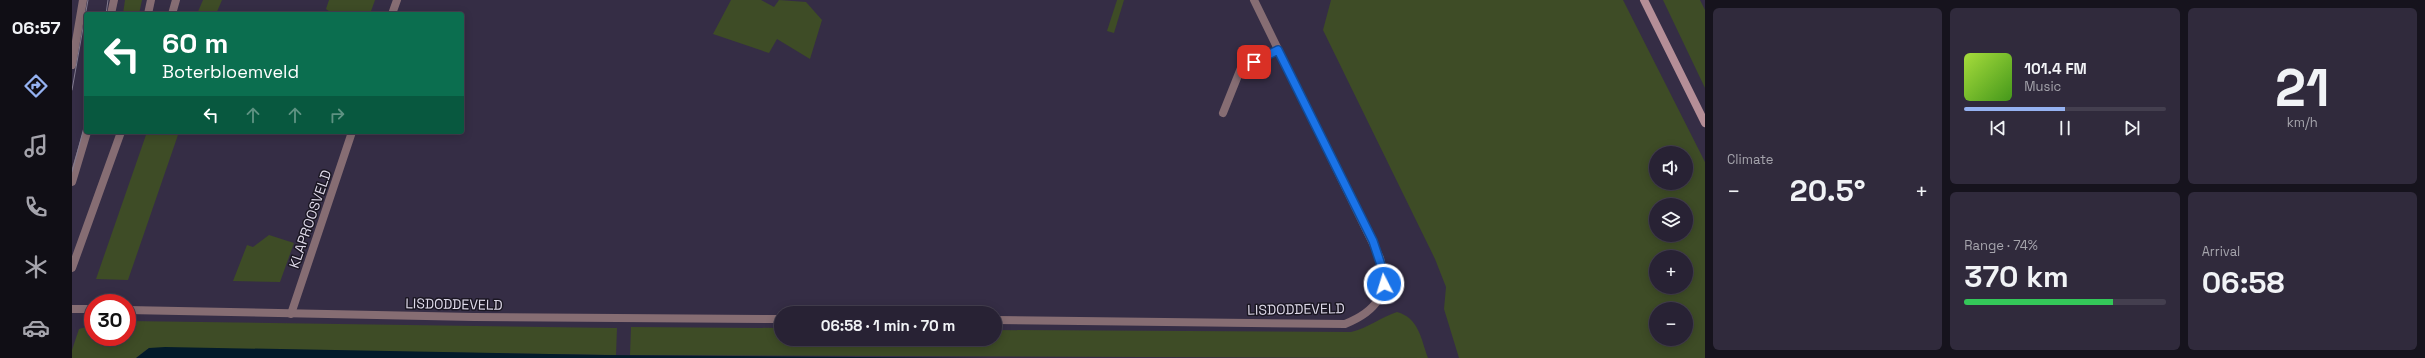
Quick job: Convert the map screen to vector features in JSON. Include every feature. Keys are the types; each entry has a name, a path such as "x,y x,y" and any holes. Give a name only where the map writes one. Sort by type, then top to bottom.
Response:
{"main road":[{"path":"1644,0 1705,123"}],"street":[{"path":"72,65 83,0"},
{"path":"111,12 114,0"},
{"path":"148,12 150,0"},
{"path":"173,12 176,0"},
{"path":"393,12 397,0"},
{"name":"LISDODDEVELD","path":"1002,320 1345,324 1370,310 1380,297 1384,284 1384,274 1380,258 1254,0"},
{"path":"1223,113 1241,68 1278,50"},
{"path":"72,182 86,134"},
{"path":"72,268 120,134"},
{"name":"KLAPROOSVELD","path":"291,314 351,134"},
{"path":"72,309 84,309"},
{"name":"LISDODDEVELD","path":"136,310 291,314 774,319"}],"green space":[{"path":"125,0 142,0 139,12 123,12"},
{"path":"203,0 222,0 217,12 198,12"},
{"path":"329,0 375,0 371,12 330,12 326,9"},
{"path":"731,0 761,0 774,7 779,0 806,2 822,20 810,59 777,39 769,53 713,34"},
{"path":"1117,0 1124,0 1114,33 1107,31"},
{"path":"1331,0 1623,0 1705,162 1705,358 1459,358 1444,309 1446,287 1435,259 1323,30"},
{"path":"1663,0 1700,0 1705,10 1705,88"},
{"path":"146,134 178,134 128,280 96,279"},
{"path":"269,235 294,243 280,282 233,281 247,245 253,247"},
{"path":"1397,312 1410,319 1418,330 1428,358 630,355 631,327 774,328 774,346 1002,346 1002,330 1351,332"},
{"path":"136,321 617,328 616,355 149,348 136,358 72,358 72,350 79,329 84,328 84,346 136,346"}],"water":[{"path":"165,347 605,355 988,358 136,358 149,348"}],"tram line":[{"path":"86,12 88,0"},
{"path":"106,12 108,0"},
{"path":"72,90 84,22"},
{"path":"72,172 84,127"}],"route":[{"path":"1254,62 1278,50 1373,241 1380,258 1384,274 1384,284"}]}
